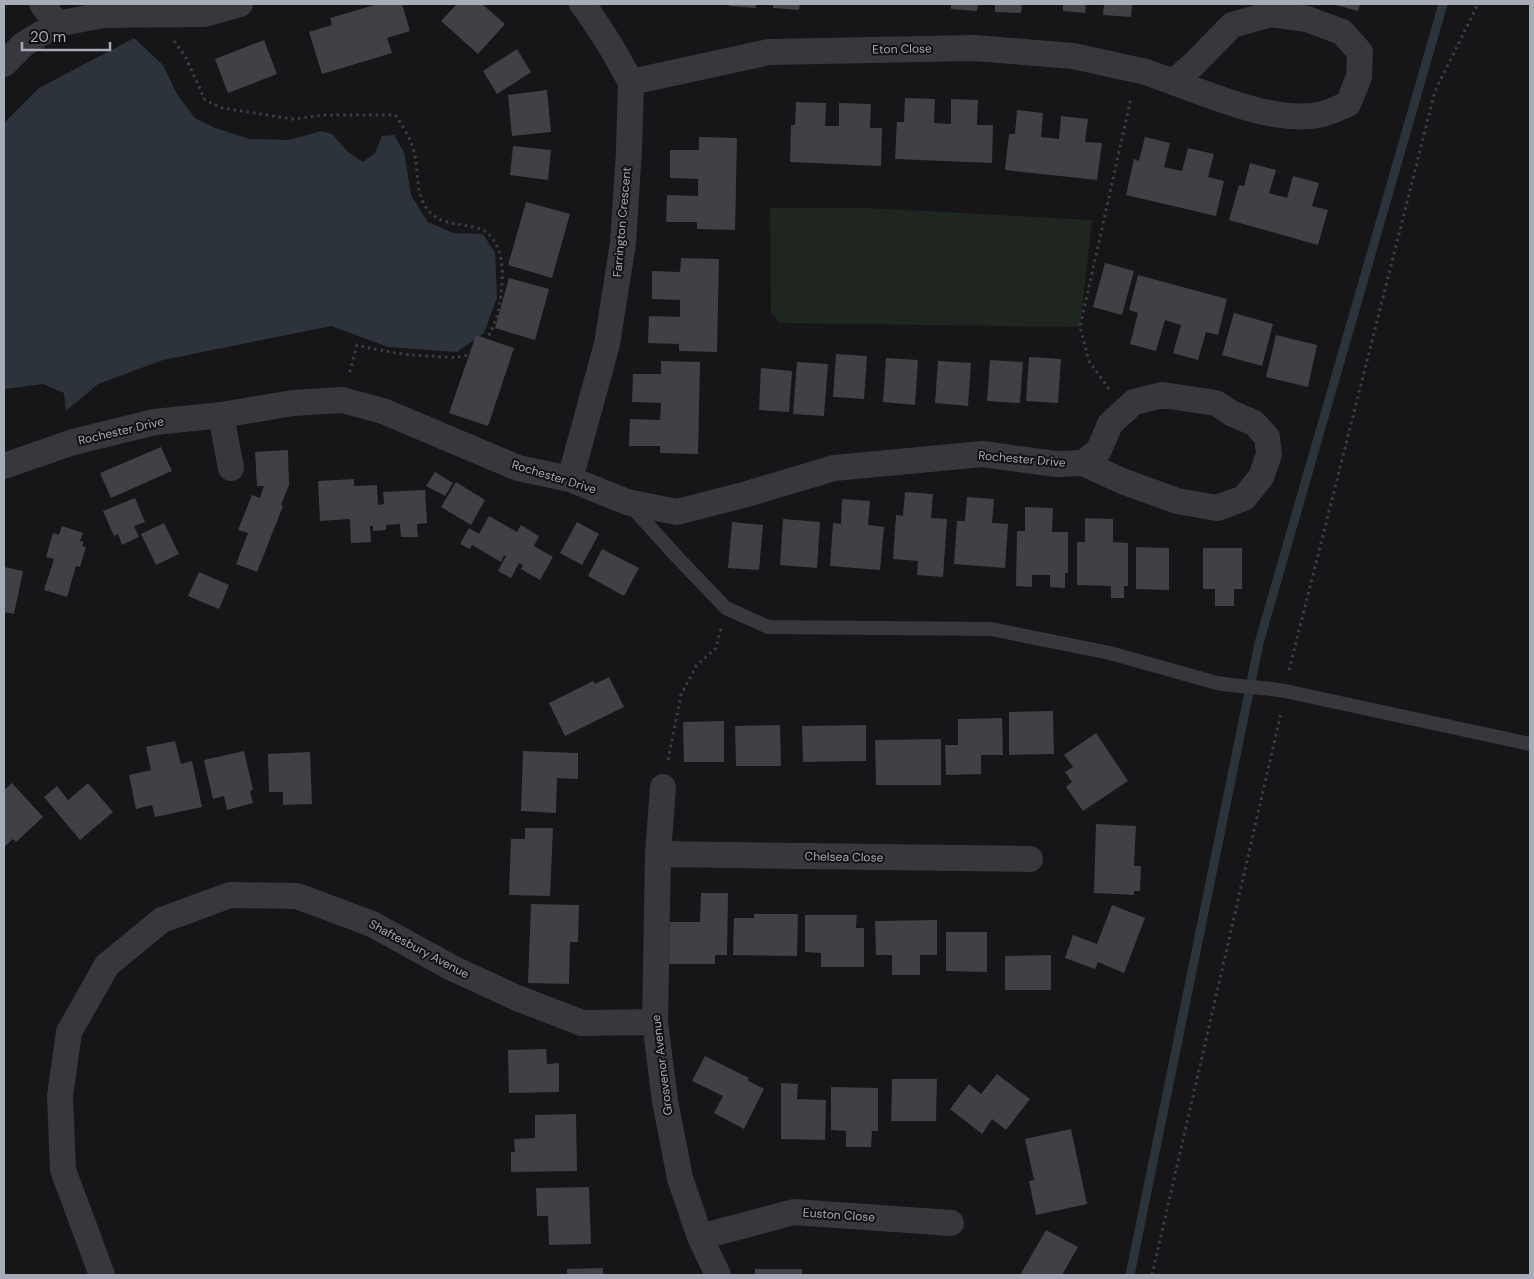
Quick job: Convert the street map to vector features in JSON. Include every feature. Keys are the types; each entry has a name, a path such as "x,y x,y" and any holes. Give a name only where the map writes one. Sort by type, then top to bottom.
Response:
{"street":[{"path":"4,64 49,14 204,14 240,4"},
{"path":"582,4 610,45 630,82"},
{"name":"Eton Close","path":"630,82 769,52 964,48 1073,56 1138,71 1239,105 1293,117 1323,114 1348,104 1360,76 1360,52 1342,32 1307,19 1270,14 1232,25 1215,44 1173,82"},
{"name":"Farrington Crescent","path":"570,479 607,344 623,243 630,82"},
{"name":"Rochester Drive","path":"4,466 73,442 155,422 220,415 293,403 342,400 384,411 518,468 570,479 627,502 677,512 747,494 834,468 983,454 1056,464 1083,463 1122,481 1177,501 1217,508 1244,498 1260,477 1268,454 1267,437 1254,423 1231,413 1216,403 1163,395 1134,402 1110,424 1099,450 1083,463"},
{"path":"220,415 231,468"},
{"name":"Grosvenor Avenue","path":"662,787 658,854 655,1022 665,1101 680,1178 700,1237 718,1275"},
{"name":"Chelsea Close","path":"658,854 1030,859"},
{"name":"Shaftesbury Avenue","path":"102,1275 63,1170 60,1096 69,1032 107,965 162,920 230,894 298,896 372,924 452,968 517,998 582,1023 655,1022"},
{"name":"Euston Close","path":"700,1237 794,1212 951,1223"}],"lane":[{"path":"627,502 726,608 768,627 991,629 1110,652 1218,683 1285,691 1530,744"}],"path":[{"path":"1152,1275 1286,681 1435,90 1478,4"},
{"path":"155,14 185,56 205,100 222,108 293,119 326,115 395,115 407,132 415,154 421,196 431,213 458,226 476,227 486,230 494,240 502,259 502,284 500,303 489,339 476,350 460,357 389,353 357,345 342,400"},
{"path":"1125,411 1089,361 1080,327 1138,71"},
{"path":"662,787 681,695 696,666 716,648 726,608"}],"shaded area":[{"path":"134,38 163,65 177,94 195,118 215,128 250,139 289,140 321,131 332,134 348,152 363,162 375,153 382,136 394,135 404,152 411,195 428,222 453,233 483,234 495,253 497,298 484,333 457,352 388,347 331,326 163,360 98,384 66,411 64,393 43,384 4,389 4,123 39,88"},
{"path":"770,208 867,208 1092,220 1080,327 780,323 771,313"}],"building":[{"path":"378,4 402,4 410,31 387,38 392,53 322,74 309,32 332,25 330,18"},
{"path":"457,4 482,4 505,24 478,54 441,21"},
{"path":"729,4 756,4 756,8 729,6"},
{"path":"773,4 800,4 799,10 773,8"},
{"path":"951,4 978,4 977,11 951,9"},
{"path":"995,4 1022,4 1021,13 995,12"},
{"path":"1063,4 1086,4 1085,13 1063,11"},
{"path":"1104,4 1132,4 1131,17 1103,15"},
{"path":"1332,4 1360,4 1358,11"},
{"path":"264,40 277,74 228,93 215,59"},
{"path":"517,49 531,72 497,94 483,71"},
{"path":"547,90 551,132 512,136 508,95"},
{"path":"905,98 935,99 934,123 951,124 951,99 978,100 977,125 993,125 992,163 895,159 897,122 904,122"},
{"path":"796,102 826,103 825,126 839,126 839,103 871,104 870,128 882,128 881,166 790,162 791,125 795,125"},
{"path":"1017,110 1043,113 1041,137 1059,139 1061,116 1088,119 1085,142 1102,143 1097,180 1005,170 1009,134 1015,134"},
{"path":"699,137 737,138 735,230 697,229 697,222 666,222 667,195 698,196 698,179 670,178 670,150 699,150"},
{"path":"1145,137 1170,143 1164,167 1182,171 1188,148 1214,154 1208,177 1224,181 1216,216 1126,195 1134,159 1139,161"},
{"path":"513,146 551,150 548,180 510,175"},
{"path":"1250,163 1276,170 1269,193 1287,198 1293,176 1319,183 1312,206 1328,210 1318,245 1229,220 1239,185 1244,186"},
{"path":"526,202 570,214 552,278 508,265"},
{"path":"681,258 719,259 717,352 679,351 679,344 648,343 649,316 680,317 680,300 652,299 652,271 680,272"},
{"path":"1105,263 1134,271 1122,315 1093,307"},
{"path":"1138,275 1227,299 1218,335 1206,332 1198,360 1173,353 1181,325 1165,320 1156,351 1130,344 1138,313 1129,310"},
{"path":"509,278 549,289 535,340 495,328"},
{"path":"1234,313 1273,324 1262,366 1222,355"},
{"path":"476,335 514,348 488,426 449,413"},
{"path":"1276,335 1317,345 1308,387 1266,377"},
{"path":"836,354 867,356 864,399 833,397"},
{"path":"1029,357 1061,359 1058,403 1026,401"},
{"path":"886,358 918,360 915,405 883,402"},
{"path":"990,360 1023,362 1020,403 987,401"},
{"path":"661,361 700,362 698,454 660,453 660,446 629,446 630,419 660,420 661,403 632,402 633,374 661,374"},
{"path":"938,361 971,363 968,406 935,403"},
{"path":"797,362 828,364 824,416 793,414"},
{"path":"761,368 792,371 789,412 759,410"},
{"path":"161,447 172,471 111,498 100,473"},
{"path":"288,450 289,485 281,505 283,506 257,572 236,564 248,533 238,530 252,495 260,498 264,486 257,486 255,452"},
{"path":"435,472 453,483 445,496 426,486"},
{"path":"354,479 354,486 377,485 378,505 384,504 383,492 425,490 427,523 417,524 418,537 401,537 400,524 386,525 386,530 373,531 373,526 370,526 371,542 351,543 350,519 320,521 318,481"},
{"path":"456,482 485,500 471,525 441,507"},
{"path":"905,492 933,494 931,518 947,519 943,577 917,575 918,561 893,559 896,515 903,516"},
{"path":"967,497 994,499 992,523 1008,524 1005,568 954,564 957,521 965,521"},
{"path":"135,498 145,522 134,526 139,537 122,545 118,534 114,536 103,511"},
{"path":"842,499 870,501 868,525 884,527 880,570 830,566 833,523 841,524"},
{"path":"1025,507 1053,508 1052,532 1068,532 1068,573 1065,573 1065,588 1050,587 1050,575 1032,575 1032,587 1016,586 1017,531 1025,531"},
{"path":"489,516 517,532 521,525 539,536 534,546 553,557 540,580 521,569 523,565 519,563 511,578 498,571 506,556 504,555 501,562 472,545 470,549 460,544 469,528 479,534"},
{"path":"1085,518 1113,519 1113,542 1128,543 1128,586 1124,586 1124,598 1111,598 1111,586 1077,585 1077,542 1085,542"},
{"path":"783,519 820,522 817,568 780,565"},
{"path":"577,522 599,534 582,565 560,553"},
{"path":"732,522 763,525 759,570 728,568"},
{"path":"164,523 179,554 156,565 141,534"},
{"path":"62,526 83,533 80,541 84,542 82,546 86,547 80,567 76,566 67,597 44,590 54,559 46,557 53,533 59,535"},
{"path":"1136,547 1169,548 1169,590 1136,589"},
{"path":"1203,548 1242,548 1242,589 1234,589 1234,606 1215,606 1215,589 1203,589"},
{"path":"602,549 639,568 624,596 588,576"},
{"path":"4,567 23,571 14,614 4,612"},
{"path":"199,572 229,585 219,609 188,596"},
{"path":"609,677 624,707 565,736 549,703 593,681 595,684"},
{"path":"1053,711 1054,754 1009,755 1009,712"},
{"path":"1002,718 1003,755 981,755 981,774 946,775 945,745 958,745 958,719"},
{"path":"724,721 724,762 684,762 683,722"},
{"path":"780,725 781,766 736,766 735,726"},
{"path":"866,725 866,761 803,762 802,726"},
{"path":"1096,733 1128,781 1083,811 1066,787 1072,782 1065,772 1073,767 1064,755"},
{"path":"941,739 941,785 876,785 875,740"},
{"path":"175,741 181,764 192,761 202,807 155,817 152,805 136,809 129,775 151,770 146,747"},
{"path":"244,751 253,790 250,791 253,803 227,810 224,796 213,799 204,760"},
{"path":"523,751 578,753 578,779 557,778 556,813 521,811"},
{"path":"310,752 312,804 283,805 283,792 269,792 268,754"},
{"path":"12,783 43,817 16,842 13,839 4,847 4,790"},
{"path":"88,783 113,812 80,840 44,797 57,786 68,800"},
{"path":"1096,824 1136,826 1134,866 1141,866 1140,891 1134,891 1134,895 1094,893"},
{"path":"525,828 553,828 550,896 509,895 511,839 525,839"},
{"path":"701,893 728,893 727,955 715,955 715,964 669,964 670,922 700,922"},
{"path":"531,904 579,905 578,942 570,942 569,984 528,983"},
{"path":"1112,905 1145,918 1124,973 1098,962 1095,969 1065,958 1073,935 1097,944"},
{"path":"754,914 798,914 797,956 733,955 734,918 754,918"},
{"path":"805,915 857,915 856,928 864,928 864,967 821,967 821,953 805,952"},
{"path":"937,920 937,955 920,955 920,975 892,975 892,955 876,955 875,921"},
{"path":"946,932 987,932 987,972 946,971"},
{"path":"1051,955 1051,990 1005,990 1005,956"},
{"path":"546,1049 547,1064 559,1063 559,1092 509,1093 508,1050"},
{"path":"705,1056 749,1078 747,1080 764,1089 744,1129 714,1113 723,1096 692,1081"},
{"path":"997,1074 1030,1099 1006,1130 992,1119 982,1134 950,1109 969,1084 981,1094"},
{"path":"892,1079 937,1079 936,1121 891,1121"},
{"path":"781,1083 798,1084 797,1099 826,1100 825,1140 781,1139"},
{"path":"831,1087 878,1088 878,1131 872,1131 871,1147 846,1147 846,1131 831,1130"},
{"path":"576,1114 577,1171 511,1172 511,1152 515,1152 514,1139 535,1138 535,1115"},
{"path":"1071,1129 1087,1204 1036,1215 1029,1181 1034,1180 1025,1139"},
{"path":"589,1187 591,1244 549,1245 548,1216 537,1216 536,1188"},
{"path":"1046,1230 1078,1247 1062,1275 1020,1275"},
{"path":"603,1268 603,1275 567,1275 567,1269"},
{"path":"755,1269 802,1269 802,1275 755,1275"}],"waterway":[{"path":"1130,1275 1259,643 1443,4"}]}
